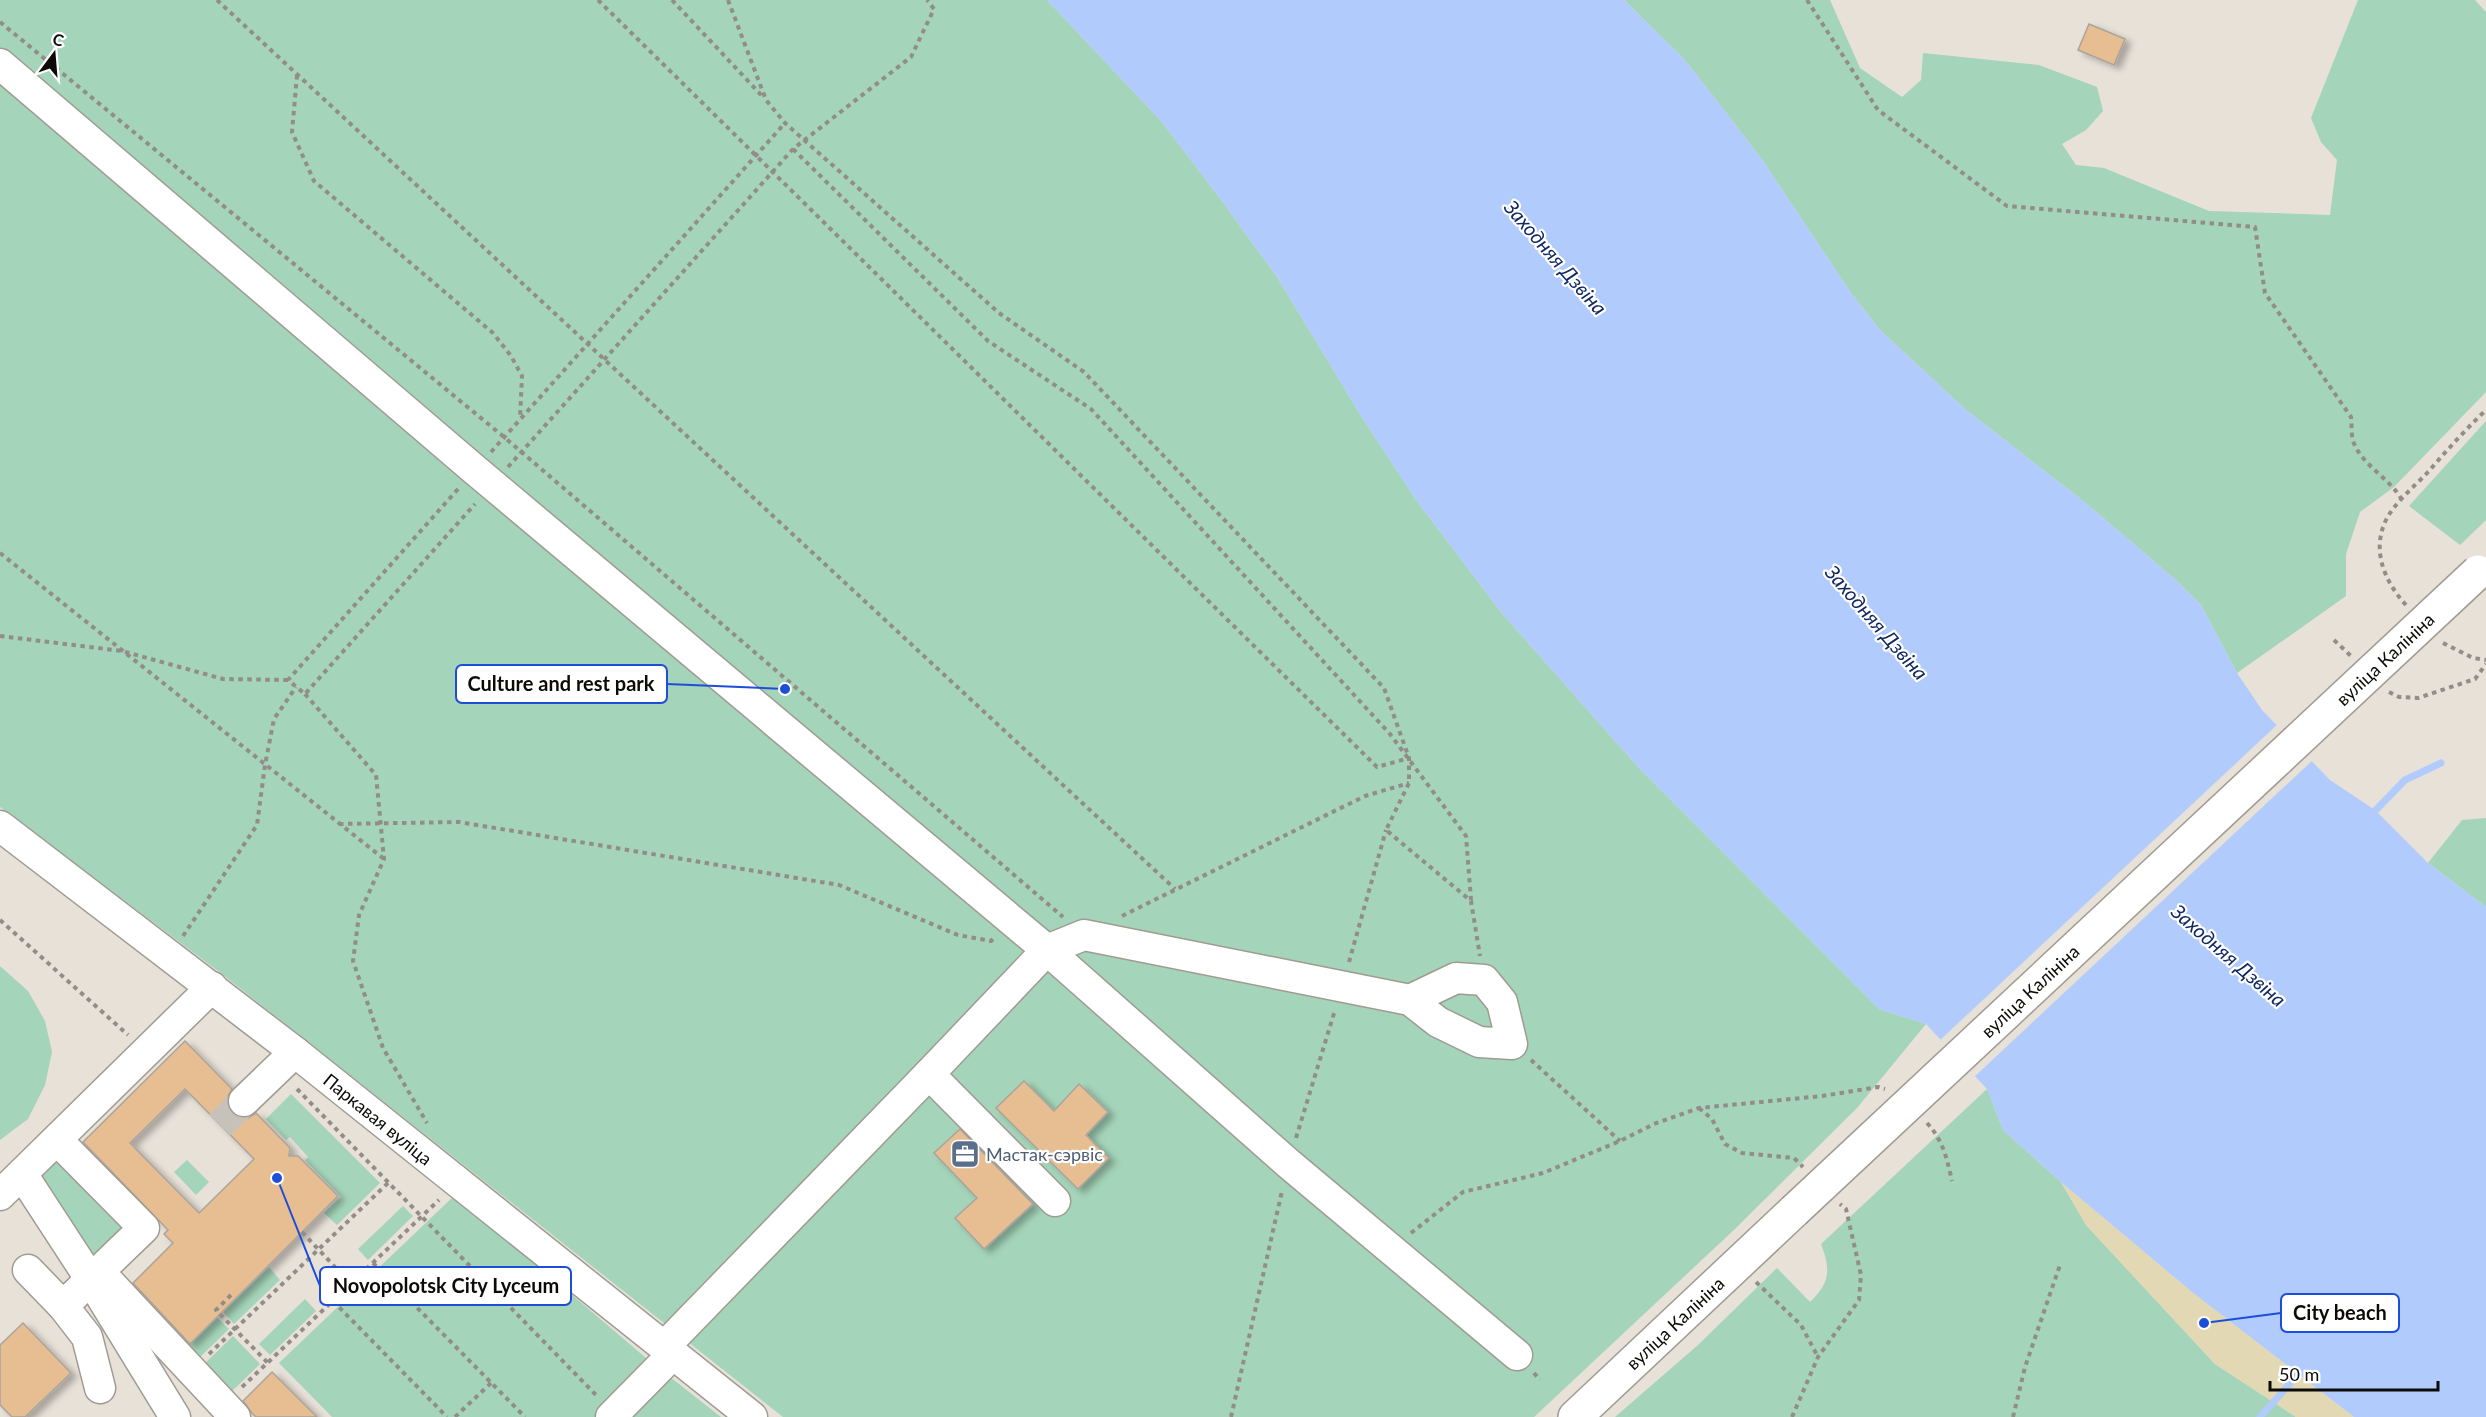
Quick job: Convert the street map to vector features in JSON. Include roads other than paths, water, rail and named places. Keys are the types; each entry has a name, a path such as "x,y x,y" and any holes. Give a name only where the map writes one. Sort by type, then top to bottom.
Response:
{"main road":[{"name":"вуліца Калініна","path":"1575,1417 2482,569"}],"street":[{"path":"0,64 484,477 1047,950 1289,1164 1517,1355"},
{"name":"Паркавая вуліца","path":"0,826 295,1052 752,1417"},
{"path":"613,1415 668,1351 1047,950 1084,935 1342,984 1410,1000 1438,1022 1479,1042 1512,1044 1502,1002 1484,980 1456,978 1410,1000"},
{"path":"0,1195 212,987"},
{"path":"244,1101 295,1052"},
{"path":"929,1074 1055,1201"},
{"path":"57,1140 144,1228 63,1306"},
{"path":"22,1174 95,1276 174,1417"},
{"path":"28,1270 63,1306 87,1336 100,1388"},
{"path":"95,1276 235,1417"}],"water":[{"name":"Заходняя Дзвіна","path":"1047,0 1624,0 1684,59 1763,161 1851,293 1880,330 1965,409 2087,504 2177,581 2201,605 2237,673 2262,710 2330,780 2375,810 2428,863 2486,907 2486,1417 2354,1417 2192,1292 2003,1130 1987,1089 1926,1024 1879,1009 1638,767 1500,611 1416,500 1363,419 1277,277 1222,201 1162,122"}],"waterway":[{"path":"2370,816 2405,780 2441,763"},
{"path":"2260,1417 2304,1368"}],"tunnel":[{"path":"220,1125 244,1101"}],"place":[{"name":"Culture and rest park","path":"785,689"},
{"name":"Мастак-сэрвіс","path":"965,1154"},
{"name":"Novopolotsk City Lyceum","path":"277,1178"},
{"name":"City beach","path":"2204,1323"}]}
